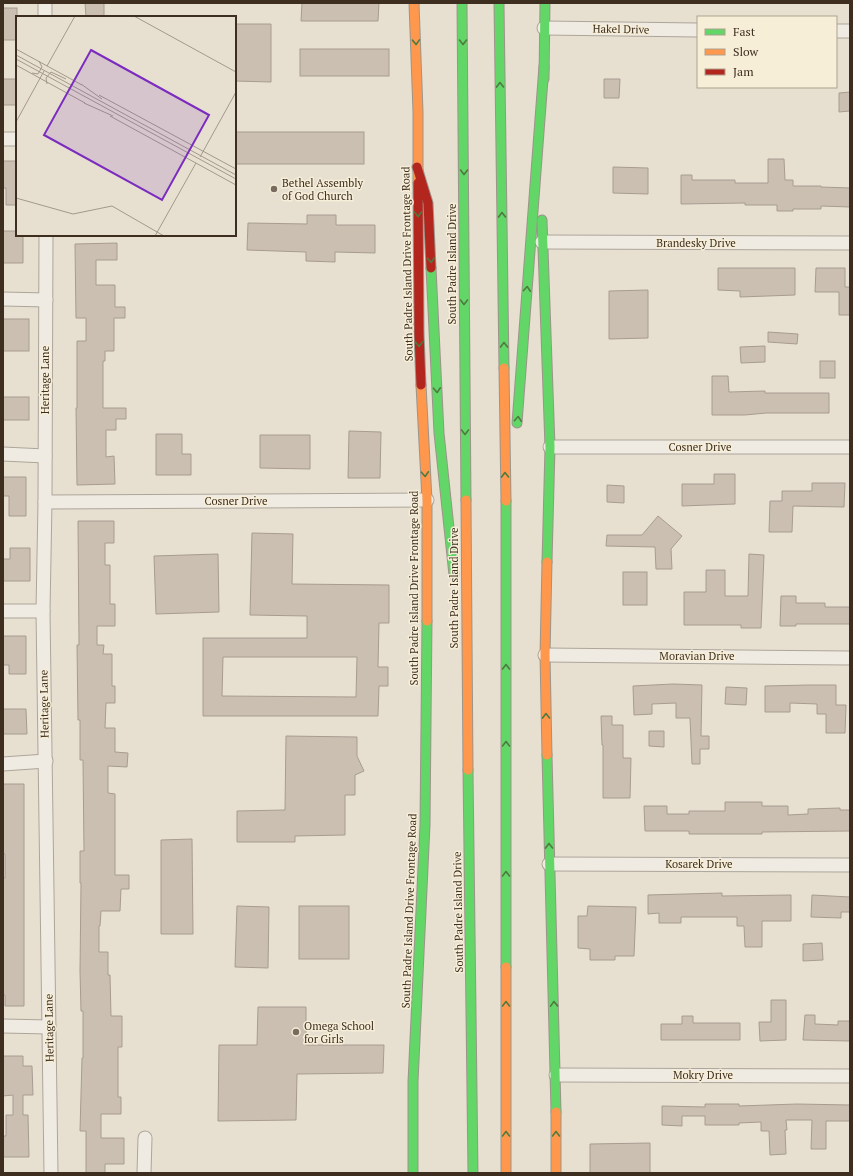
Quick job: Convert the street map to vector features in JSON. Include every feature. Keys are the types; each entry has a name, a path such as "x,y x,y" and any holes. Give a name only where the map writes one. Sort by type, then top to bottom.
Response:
{"main road":[{"name":"South Padre Island Drive Frontage Road","path":"413,1173 413,1082 425,825 427,659 427,500 419,334 418,112 414,3"},
{"name":"South Padre Island Drive","path":"462,3 467,710 473,1173"},
{"path":"499,3 506,570 506,1173"},
{"path":"545,3 542,242 550,447 545,655 549,864 556,1075 556,1173"},
{"path":"516,436 544,66"},
{"path":"418,167 428,203 439,433 454,583"},
{"path":"506,570 515,460"},
{"path":"458,615 467,710"},
{"path":"413,1128 420,1173"}],"street":[{"path":"45,3 45,16"},
{"name":"Hakel Drive","path":"544,28 697,30"},
{"path":"837,31 850,31"},
{"path":"3,139 16,139"},
{"name":"Heritage Lane","path":"46,236 43,611 51,1173"},
{"name":"Brandesky Drive","path":"542,242 850,243"},
{"path":"3,299 46,300"},
{"name":"Cosner Drive","path":"550,447 850,447"},
{"path":"3,454 45,456"},
{"name":"Cosner Drive","path":"45,502 427,500"},
{"path":"3,611 43,611"},
{"name":"Moravian Drive","path":"545,655 850,658"},
{"path":"3,764 46,761"},
{"name":"Kosarek Drive","path":"549,864 850,865"},
{"path":"3,1026 49,1027"},
{"name":"Mokry Drive","path":"556,1075 850,1076"},
{"path":"144,1173 145,1138"}],"building":[{"path":"85,3 104,3 104,16 86,16"},
{"path":"302,3 379,3 378,21 301,21"},
{"path":"3,8 17,8 16,40 3,40"},
{"path":"236,24 271,24 271,82 236,81"},
{"path":"300,49 389,49 389,76 300,76"},
{"path":"3,79 16,79 16,105 3,105"},
{"path":"604,79 620,79 619,98 604,98"},
{"path":"850,92 850,111 839,112 839,93"},
{"path":"236,132 364,132 364,164 236,164"},
{"path":"768,159 784,159 785,180 793,180 793,186 850,188 850,207 821,206 821,209 793,209 793,211 777,211 777,205 745,205 745,203 681,204 681,175 692,175 692,180 735,180 735,183 768,183"},
{"path":"3,161 16,161 16,205 6,205 6,188 3,188"},
{"path":"613,167 648,168 648,194 613,193"},
{"path":"307,215 336,215 336,225 375,225 375,253 335,252 335,262 306,261 306,252 247,250 248,223 307,224"},
{"path":"3,231 16,231 16,236 23,236 23,263 3,263"},
{"path":"117,243 117,260 96,260 96,285 115,285 115,307 125,307 125,318 114,318 114,351 105,351 105,361 103,361 103,408 126,408 126,419 116,419 116,430 106,430 106,457 114,456 115,484 77,485 77,341 86,341 86,318 76,318 75,244"},
{"path":"718,268 795,268 795,295 740,297 740,291 718,290"},
{"path":"816,268 845,268 845,287 850,287 850,315 839,315 839,292 815,292"},
{"path":"648,290 648,338 609,339 609,291"},
{"path":"3,319 29,319 29,351 3,351"},
{"path":"768,332 798,334 797,344 768,342"},
{"path":"765,346 765,362 741,363 740,347"},
{"path":"820,361 835,361 835,378 820,378"},
{"path":"712,376 728,376 729,392 765,391 765,393 829,393 829,413 712,415"},
{"path":"3,397 29,397 29,420 3,420"},
{"path":"349,431 381,432 380,478 348,478"},
{"path":"156,434 182,434 182,454 191,454 191,475 156,475"},
{"path":"260,435 310,435 310,469 260,468"},
{"path":"714,474 735,474 735,504 682,506 682,484 714,484"},
{"path":"3,477 26,477 26,516 9,516 9,496 3,496"},
{"path":"812,483 845,483 844,507 793,506 792,532 769,532 770,501 782,501 782,491 812,491"},
{"path":"607,485 624,486 624,503 607,502"},
{"path":"658,516 682,536 671,549 672,569 656,569 655,547 606,546 607,535 642,535"},
{"path":"78,521 114,521 114,543 105,543 105,565 110,565 110,604 115,604 115,626 97,626 97,645 104,645 103,654 112,654 112,686 115,686 115,703 106,703 105,728 115,728 115,752 128,753 127,767 108,766 108,793 115,794 115,875 129,875 129,889 121,889 120,911 101,911 99,926 99,952 108,952 111,1016 122,1016 122,1047 118,1047 118,1097 121,1097 121,1114 101,1114 101,1138 124,1138 124,1164 105,1164 105,1173 86,1173 86,1131 80,1131 83,1011 81,1011 80,971 80,851 84,851 83,760 80,760 80,720 78,720"},
{"path":"252,533 293,534 292,584 389,585 389,623 379,623 378,667 388,667 388,686 379,686 378,716 203,716 203,638 307,638 307,616 250,615","holes":["223,657 357,657 356,697 222,696"]},
{"path":"10,548 30,548 30,581 3,581 3,559 10,559"},
{"path":"218,554 219,612 156,614 154,556"},
{"path":"749,554 764,555 761,628 741,628 741,625 684,625 684,592 706,592 706,570 725,570 725,596 748,596"},
{"path":"623,572 647,572 647,605 623,605"},
{"path":"781,596 796,596 796,603 825,603 825,607 850,607 850,624 796,624 796,626 780,626"},
{"path":"3,636 26,636 26,674 9,674 9,665 3,665"},
{"path":"673,684 702,685 701,736 709,736 709,749 700,749 700,764 692,764 690,718 676,718 676,703 652,704 652,714 634,715 633,686"},
{"path":"836,685 836,705 846,705 845,733 826,733 826,714 817,714 817,704 790,703 790,712 765,712 765,686"},
{"path":"726,687 747,688 746,705 725,704"},
{"path":"3,709 26,709 27,734 3,734"},
{"path":"601,716 612,716 612,725 623,725 623,758 631,758 630,798 603,798 603,745"},
{"path":"649,731 664,731 664,747 649,746"},
{"path":"286,736 357,737 357,756 364,771 355,775 355,795 345,795 345,835 295,836 295,842 237,842 237,811 285,810"},
{"path":"3,784 24,784 24,1006 5,1006 5,995 3,995 3,878 5,878 5,854 3,854"},
{"path":"725,802 762,802 762,806 788,806 788,815 808,814 808,809 840,808 840,810 850,810 850,831 762,832 762,834 689,834 689,831 645,831 644,806 667,806 667,814 689,814 689,811 725,811"},
{"path":"192,839 193,934 161,934 161,840"},
{"path":"722,893 722,896 791,895 791,921 762,921 762,947 745,947 744,926 737,926 737,917 681,917 681,923 659,923 659,913 648,914 648,895"},
{"path":"812,895 850,897 850,912 841,912 841,918 811,917"},
{"path":"237,906 269,907 268,968 235,967"},
{"path":"299,906 349,906 349,959 299,959"},
{"path":"588,906 636,907 634,956 615,956 615,960 590,960 590,949 578,948 578,916 587,916"},
{"path":"822,943 823,960 803,961 803,944"},
{"path":"771,1000 786,1000 786,1040 760,1041 759,1022 771,1022"},
{"path":"258,1007 306,1007 306,1045 384,1045 383,1073 297,1074 296,1120 218,1121 219,1045 257,1045"},
{"path":"805,1015 815,1015 815,1024 838,1025 838,1021 850,1021 850,1041 803,1040"},
{"path":"682,1016 693,1016 693,1023 740,1023 740,1040 661,1040 661,1024 682,1024"},
{"path":"3,1056 23,1056 23,1066 32,1066 33,1095 23,1095 23,1115 28,1115 29,1157 3,1157 3,1136 6,1136 6,1115 13,1115 13,1095 3,1096"},
{"path":"705,1104 739,1104 739,1106 797,1104 850,1105 850,1121 826,1121 826,1149 811,1149 812,1120 786,1120 786,1154 770,1155 769,1131 761,1131 761,1122 739,1123 739,1125 705,1125 705,1116 682,1116 682,1126 662,1125 662,1106 705,1107"},
{"path":"650,1143 650,1173 590,1173 590,1144"}],"traffic: fast":[{"path":"462,3 466,500"},
{"path":"499,3 504,368"},
{"path":"544,79 545,3"},
{"path":"517,423 544,66"},
{"path":"542,220 550,447 547,562"},
{"path":"431,268 439,433 454,575"},
{"path":"506,501 506,967"},
{"path":"413,1173 413,1082 425,825 427,621"},
{"path":"547,755 556,1112"},
{"path":"468,770 473,1173"}],"traffic: slow":[{"path":"414,3 418,112 418,183"},
{"path":"504,368 506,501"},
{"path":"421,385 427,500 427,621"},
{"path":"466,500 468,770"},
{"path":"547,562 545,655 547,755"},
{"path":"506,967 506,1173"},
{"path":"556,1112 556,1173"}],"traffic: jam":[{"path":"417,167 428,203 431,268"},
{"path":"418,183 419,334 421,385"}],"place":[{"name":"Bethel Assembly of God Church","path":"274,189"},
{"name":"Omega School for Girls","path":"296,1032"}]}
